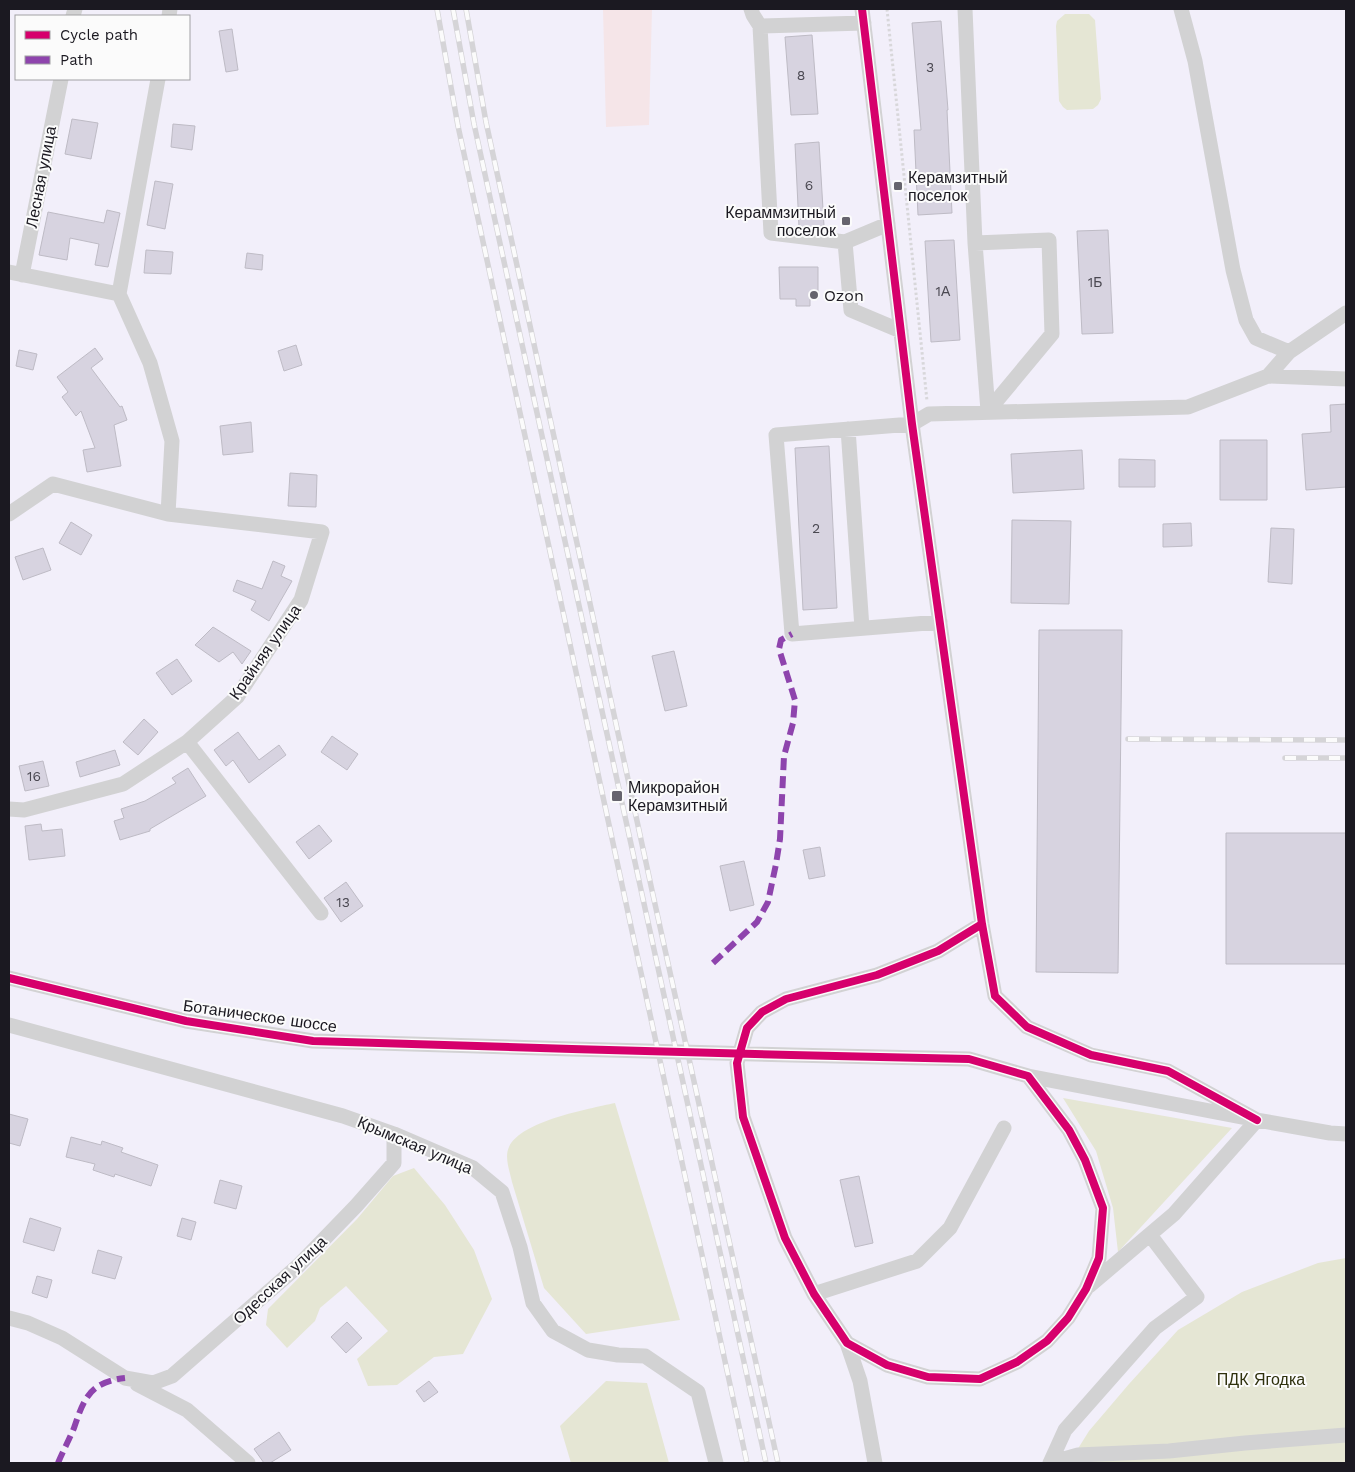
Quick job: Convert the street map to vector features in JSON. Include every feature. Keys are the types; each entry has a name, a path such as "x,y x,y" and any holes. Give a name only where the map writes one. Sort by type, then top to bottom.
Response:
{"street":[{"path":"751,9 760,26 771,233 845,242 888,224"},
{"path":"965,9 975,243 988,411"},
{"path":"1181,9 1195,61 1232,270 1246,320 1256,338 1289,352"},
{"path":"760,26 863,16 912,424 982,924 995,996 1027,1027 1091,1055 1168,1072 1257,1120 1174,1214 1086,1289"},
{"name":"Лесная улица","path":"15,274 61,80"},
{"path":"9,514 53,484 168,514 172,441 150,363 119,294 158,80"},
{"path":"975,243 1049,240 1052,334 988,411"},
{"path":"845,242 851,310 901,331"},
{"path":"15,274 119,294"},
{"path":"1268,376 1289,352 1346,313"},
{"path":"940,622 792,634 776,435 912,424 929,414 1188,407 1268,376 1346,379"},
{"path":"848,429 862,628"},
{"name":"Крайняя улица","path":"9,808 24,810 123,784 187,742 237,697 301,600 322,532 168,514"},
{"path":"187,742 321,913"},
{"path":"875,1463 860,1381 847,1343 814,1294 785,1238 743,1117 737,1063 747,1028 762,1012 786,999 877,975 938,952 982,924"},
{"name":"Ботаническое шоссе","path":"9,978 186,1021 313,1041 970,1059 1028,1076 1257,1120 1346,1134"},
{"name":"Крымская улица","path":"9,1025 333,1113 394,1134 473,1168 502,1192 520,1247 534,1303 553,1331 588,1350 618,1355 645,1356 698,1392 716,1463"},
{"path":"847,1343 887,1365 928,1377 980,1379 1017,1362 1047,1341 1068,1318 1086,1289 1099,1258 1103,1208 1085,1160 1069,1130 1028,1076"},
{"path":"814,1294 917,1261 950,1228 1004,1128"},
{"name":"Одесская улица","path":"125,1378 153,1383 172,1376 298,1266 356,1206 394,1162 394,1134"},
{"path":"1050,1463 1065,1430 1155,1328 1198,1297 1150,1235"},
{"name":"Одесская улица","path":"9,1318 28,1323 62,1338 125,1378 188,1410 248,1463"},
{"path":"1050,1463 1078,1455 1169,1451 1245,1442 1346,1435"}],"path":[{"path":"887,9 929,414"}],"shaded area":[{"path":"603,9 652,9 649,125 606,127"}],"green space":[{"path":"1065,14 1089,14 1095,20 1101,99 1093,109 1067,110 1059,101 1056,26 1057,21"},
{"path":"1063,1098 1232,1128 1118,1252 1113,1208 1096,1151"},
{"path":"615,1103 680,1320 586,1334 544,1288 512,1182 507,1155 509,1147 516,1138 541,1123"},
{"path":"414,1168 445,1205 474,1250 492,1299 463,1354 434,1357 397,1385 368,1386 357,1359 388,1331 346,1286 320,1308 315,1321 287,1348 266,1325 268,1309 357,1219 393,1176"},
{"name":"ПДК Ягодка","path":"1346,1258 1346,1463 1069,1463 1089,1431 1178,1330 1242,1292 1318,1263"},
{"path":"606,1381 647,1383 669,1463 571,1463 560,1426"}],"building":[{"path":"941,21 948,110 952,213 918,215 914,130 921,130 912,23"},
{"path":"232,29 238,70 226,72 219,31"},
{"path":"812,35 818,114 791,115 785,37"},
{"path":"72,119 98,123 91,159 65,154"},
{"path":"173,124 195,126 192,150 171,147"},
{"path":"819,142 824,226 799,227 795,144"},
{"path":"155,181 173,184 165,229 147,225"},
{"path":"107,210 120,213 108,267 95,265 99,244 70,238 67,260 39,255 48,212 104,223"},
{"path":"1108,230 1113,333 1082,334 1077,231"},
{"path":"954,240 960,340 931,342 925,241"},
{"path":"146,250 173,252 171,274 144,273"},
{"path":"247,253 263,255 262,270 245,268"},
{"path":"779,267 818,267 818,299 810,299 810,306 796,306 796,299 780,299"},
{"path":"296,345 302,365 284,371 278,351"},
{"path":"95,348 103,359 91,368 120,407 122,406 127,420 114,425 121,466 87,472 83,450 95,448 81,411 76,416 62,397 68,392 57,377"},
{"path":"19,350 37,354 33,370 16,366"},
{"path":"1346,404 1346,487 1306,490 1302,434 1331,432 1330,405"},
{"path":"251,422 253,452 223,455 220,426"},
{"path":"1220,440 1267,440 1267,500 1220,500"},
{"path":"829,446 837,608 803,610 795,448"},
{"path":"1082,450 1084,489 1013,493 1011,454"},
{"path":"1119,459 1155,460 1155,487 1119,487"},
{"path":"290,473 317,475 316,507 288,506"},
{"path":"1012,520 1071,521 1069,604 1011,603"},
{"path":"71,522 92,535 81,555 59,543"},
{"path":"1191,523 1192,546 1163,547 1163,524"},
{"path":"1271,528 1294,529 1292,584 1268,582"},
{"path":"43,548 51,570 23,580 15,557"},
{"path":"273,561 285,566 281,576 292,581 269,621 251,610 256,601 233,591 237,580 262,589"},
{"path":"213,627 251,651 242,664 233,652 219,662 195,645"},
{"path":"1039,630 1122,630 1118,973 1036,972"},
{"path":"674,651 687,706 665,711 652,656"},
{"path":"177,659 192,681 172,695 156,673"},
{"path":"144,719 158,732 138,755 123,742"},
{"path":"238,732 259,760 279,745 286,755 249,783 233,760 226,766 214,750"},
{"path":"332,736 358,754 347,770 321,752"},
{"path":"115,750 120,765 80,777 76,762"},
{"path":"43,761 49,786 25,791 19,766"},
{"path":"188,768 206,796 150,829 150,831 120,840 114,821 124,818 121,809 145,801 176,783 172,778"},
{"path":"41,824 42,831 62,829 65,856 29,860 25,826"},
{"path":"319,825 332,841 309,859 296,842"},
{"path":"1226,833 1346,833 1346,964 1226,964"},
{"path":"820,847 825,876 809,879 803,850"},
{"path":"744,861 754,905 730,911 720,866"},
{"path":"346,882 363,906 341,922 324,898"},
{"path":"9,1114 28,1119 20,1146 9,1143"},
{"path":"71,1137 101,1145 102,1141 123,1148 121,1152 158,1165 151,1186 115,1174 114,1177 93,1170 95,1164 66,1157"},
{"path":"859,1176 873,1243 855,1247 840,1180"},
{"path":"220,1180 242,1186 236,1209 214,1203"},
{"path":"30,1218 61,1228 54,1251 23,1242"},
{"path":"182,1218 196,1222 191,1240 177,1236"},
{"path":"98,1250 122,1257 115,1279 92,1273"},
{"path":"37,1276 52,1280 47,1298 32,1293"},
{"path":"347,1322 362,1338 346,1353 331,1337"},
{"path":"429,1381 438,1392 424,1402 416,1391"},
{"path":"279,1432 291,1450 270,1463 264,1463 254,1449"}],"railway":[{"path":"437,9 458,126 747,1463"},
{"path":"453,9 474,124 766,1463"},
{"path":"466,9 486,122 778,1463"},
{"path":"1128,739 1346,740"},
{"path":"1285,758 1346,758"}],"marked path":[{"path":"713,963 757,922 768,902 780,839 784,756 793,723 795,700 779,649 781,640 792,634"},
{"path":"58,1463 81,1408 90,1393 104,1383 125,1378"}],"cycle path":[{"path":"862,9 912,424 982,924 995,996 1027,1027 1091,1055 1168,1071 1257,1120"},
{"path":"9,978 186,1021 313,1041 572,1049 791,1055 969,1059 1028,1076 1069,1130 1085,1160 1103,1208 1099,1258 1086,1289 1068,1318 1047,1341 1017,1362 980,1379 928,1377 887,1365 847,1343 814,1294 785,1238 743,1117 737,1063 747,1028 762,1012 786,999 877,975 938,951 982,924"}],"place":[{"name":"Керамзитный поселок","path":"898,186"},
{"name":"Кераммзитный поселок","path":"846,221"},
{"name":"Ozon","path":"814,295"},
{"name":"Микрорайон Керамзитный","path":"617,796"}]}
